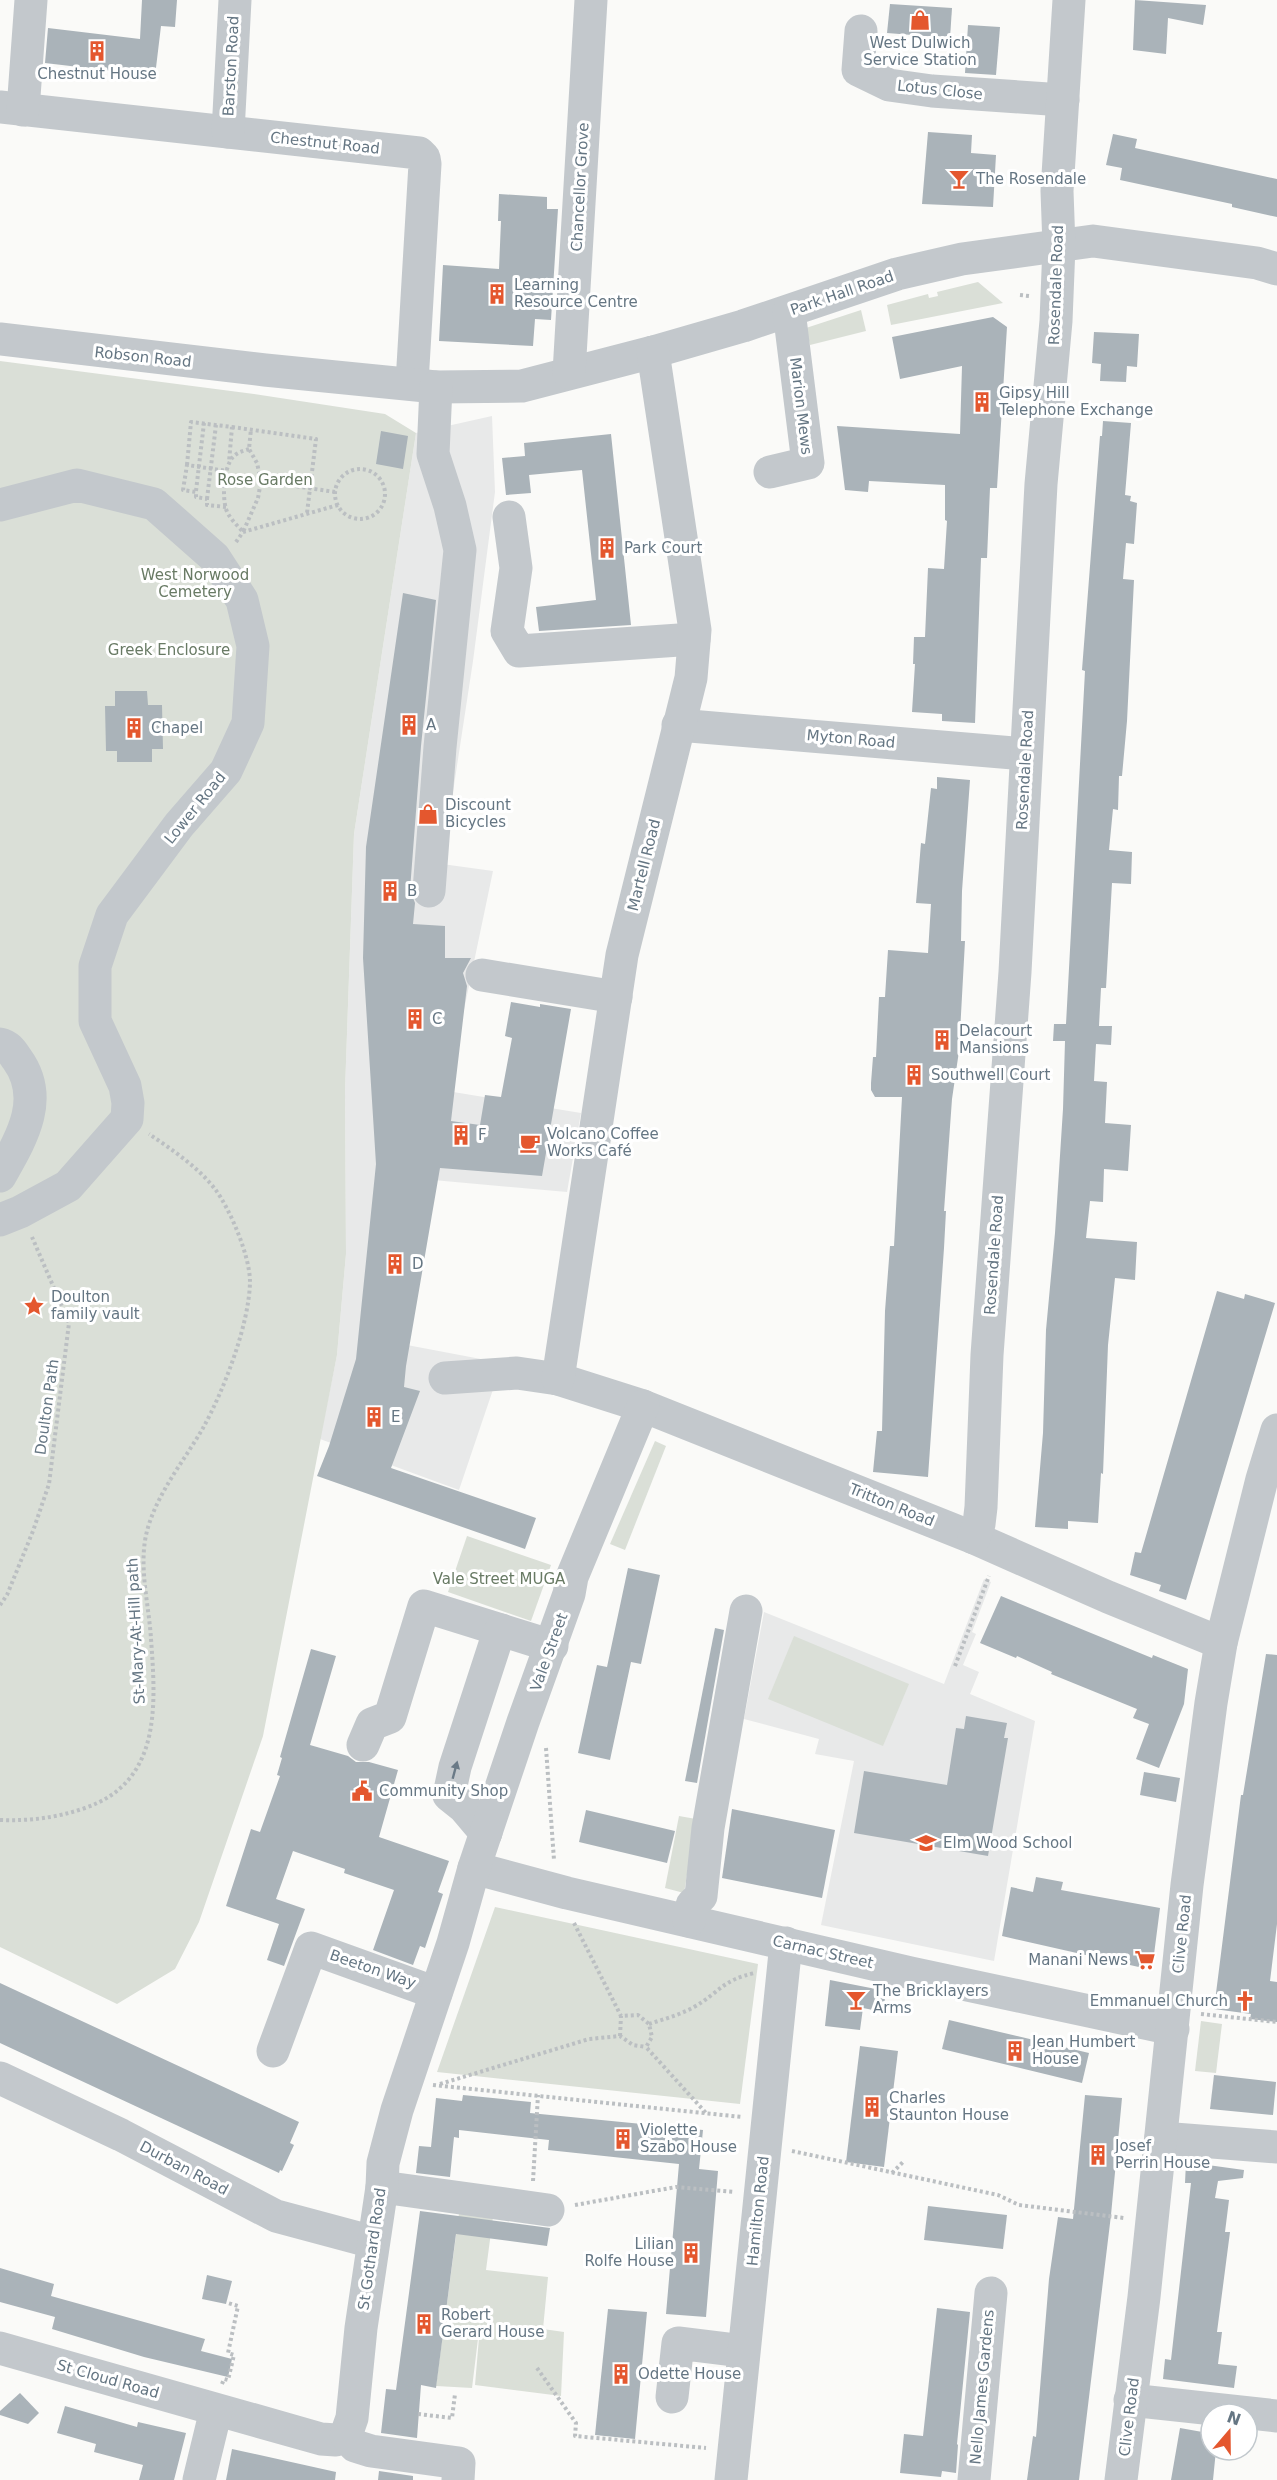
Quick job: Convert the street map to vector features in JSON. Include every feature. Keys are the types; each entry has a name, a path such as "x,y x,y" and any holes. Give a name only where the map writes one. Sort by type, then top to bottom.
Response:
{"street":[{"path":"11,108 31,0"},
{"name":"Barston Road","path":"228,132 235,0"},
{"name":"Chancellor Grove","path":"569,373 591,0"},
{"name":"Rosendale Road","path":"974,1538 980,1524 987,1355 1015,972 1041,484 1055,331 1059,246 1057,191 1069,0"},
{"name":"Lotus Close","path":"861,32 858,70 889,85 932,91 1063,100"},
{"name":"Chestnut Road","path":"11,108 419,153 424,158 424,385"},
{"name":"Park Hall Road","path":"424,385 522,386 653,352 789,311 897,274 962,260 1094,241 1257,263 1277,268"},
{"name":"Marion Mews","path":"770,472 808,463 789,311"},
{"name":"Robson Road","path":"0,339 287,372 424,385"},
{"name":"Martell Road","path":"558,1378 622,955 691,678 695,630 653,352"},
{"path":"424,385 433,454 450,506 460,550 440,747 429,891"},
{"name":"Lower Road","path":"0,505 77,485 154,504 217,562 242,600 253,646 248,723 226,771 179,825 112,915 95,966 95,1021 125,1086 128,1103 127,1119"},
{"path":"509,517 516,568 507,631 519,651 694,639"},
{"name":"Myton Road","path":"678,725 1025,754"},
{"path":"482,975 616,997"},
{"path":"0,1044 7,1046 27,1072 31,1104 22,1137 0,1176"},
{"path":"10,1216 68,1186 127,1119"},
{"name":"Tritton Road","path":"446,1378 517,1373 558,1378 643,1406 974,1538 1108,1597 1221,1642"},
{"name":"Vale Street","path":"474,1868 523,1722 552,1646 569,1594 572,1577 643,1406"},
{"name":"Clive Road","path":"1121,2480 1161,2138 1185,2021 1187,1885 1211,1703 1221,1642 1262,1479 1277,1430"},
{"path":"363,1745 372,1724 390,1717 424,1606 498,1637 552,1646"},
{"path":"689,1921 692,1905 701,1896 708,1828 746,1611"},
{"path":"486,1833 464,1807 449,1795 455,1767 498,1637"},
{"name":"Carnac Street","path":"474,1868 564,1903 689,1921 911,1973 1185,2021"},
{"name":"St Gothard Road","path":"346,2435 352,2418 361,2328 382,2187 383,2163 397,2110 453,1943 474,1868"},
{"name":"Hamilton Road","path":"733,2465 744,2351 757,2131 786,1943"},
{"name":"Beeton Way","path":"273,2051 311,1948 436,1993"},
{"name":"Durban Road","path":"0,2078 121,2135 276,2216 373,2242"},
{"path":"1161,2138 1277,2147"},
{"path":"382,2187 540,2209"},
{"name":"Nello James Gardens","path":"974,2480 991,2293"},
{"path":"672,2397 678,2343 744,2351"},
{"name":"St Cloud Road","path":"0,2348 218,2400"},
{"path":"199,2480 218,2400 321,2439 336,2440 346,2435 355,2446 371,2451 459,2463 458,2480"},
{"path":"1130,2400 1277,2416"}],"path":[{"path":"196,492 183,490 191,422 316,439 307,513"},
{"path":"204,423 196,497 207,499"},
{"path":"216,425 207,505 226,507"},
{"path":"231,427 226,507 231,518 243,532"},
{"path":"217,562 233,547 243,532 258,498 261,481 258,463 249,449 251,429"},
{"path":"228,468 237,453 249,449"},
{"path":"187,465 228,468"},
{"path":"357,470 366,470 380,479 385,495 380,510 366,519 349,517 338,505 335,492 342,477 357,470"},
{"path":"261,481 335,492"},
{"path":"243,532 338,505"},
{"name":"St-Mary-At-Hill path","path":"0,1820 40,1821 63,1816 100,1803 113,1796 129,1782 145,1754 153,1714 151,1640 143,1553 146,1532 159,1500 213,1408 237,1346 248,1302 250,1280 244,1254 225,1206 214,1188 166,1145 127,1119"},
{"name":"Doulton Path","path":"0,1605 7,1595 33,1531 49,1484 69,1323 10,1216"},
{"path":"955,1666 989,1576"},
{"path":"523,1722 544,1729 555,1873 564,1903 621,2016 620,2036"},
{"path":"649,2024 694,2007 725,1983 738,1977 764,1971"},
{"path":"621,2016 638,2015 649,2024 652,2037 646,2047"},
{"path":"1185,2021 1277,2022"},
{"path":"437,2085 589,2038 620,2036 633,2045 646,2047 706,2114"},
{"path":"427,2084 538,2094 706,2114 892,2173 998,2195 1019,2205 1131,2219"},
{"path":"538,2094 540,2209 676,2187 741,2191"},
{"path":"892,2173 904,2161"},
{"path":"218,2400 224,2379 228,2380 234,2355 228,2353 238,2306 228,2303"},
{"path":"537,2368 576,2423 575,2436 733,2465"},
{"path":"418,2414 452,2418 455,2394"}],"shaded area":[{"path":"492,416 495,492 473,661 442,864 493,871 447,1091 581,1113 567,1192 433,1180 407,1345 502,1363 459,1490 320,1439 337,1355 346,1254 345,1091 354,834 416,433"},
{"name":"Elm Wood School","path":"984,1579 991,1582 972,1632 976,1634 963,1665 979,1672 970,1694 1035,1721 994,1961 821,1925 854,1761 815,1754 819,1739 744,1719 764,1612 944,1684"}],"green space":[{"path":"978,282 1003,303 891,325 887,305 928,294 929,298 938,296 937,292"},
{"path":"861,310 866,331 810,345 806,328"},
{"name":"West Norwood Cemetery","path":"0,361 254,394 385,414 416,433 354,834 345,1091 346,1254 337,1355 263,1736 199,1922 175,1969 117,2004 0,1947"},
{"path":"655,1441 666,1446 625,1550 610,1544"},
{"name":"Vale Street MUGA","path":"467,1536 551,1565 531,1621 448,1592"},
{"path":"794,1636 909,1684 883,1746 768,1699"},
{"path":"679,1816 696,1819 684,1893 665,1888"},
{"path":"495,1907 758,1964 740,2104 437,2072"},
{"path":"1201,2021 1222,2024 1216,2073 1195,2071"},
{"path":"459,2213 493,2217 486,2270 548,2277 543,2329 564,2332 561,2396 475,2385 481,2314 472,2388 436,2386"}],"building":[{"name":"Chestnut House","path":"142,0 177,0 175,27 161,26 155,76 45,63 48,28 140,39"},
{"path":"1135,0 1206,5 1203,25 1168,18 1166,54 1133,50"},
{"name":"West Dulwich Service Station","path":"890,4 952,8 950,38 887,33"},
{"path":"968,25 1000,27 996,75 965,73"},
{"name":"The Rosendale","path":"928,132 972,135 971,153 996,155 993,207 922,204"},
{"path":"1113,134 1137,139 1135,148 1277,179 1277,217 1232,207 1232,204 1120,180 1122,168 1106,165"},
{"name":"Learning Resource Centre","path":"499,194 547,197 547,209 558,209 551,320 535,319 533,346 439,341 443,265 499,269 501,221 498,221"},
{"path":"993,317 1007,327 997,488 990,488 987,558 981,558 975,723 942,721 942,714 912,712 914,637 925,637 928,568 944,569 947,521 945,520 945,485 869,481 868,492 845,490 837,426 960,434 962,366 900,379 892,337"},
{"path":"1094,332 1139,334 1137,367 1127,366 1126,382 1100,381 1101,364 1092,363"},
{"path":"1103,421 1131,423 1125,495 1131,496 1130,501 1137,503 1134,544 1126,543 1123,579 1134,580 1127,721 1122,776 1119,776 1118,810 1113,809 1109,850 1132,852 1131,884 1112,883 1106,988 1101,988 1099,1026 1112,1026 1111,1045 1096,1044 1094,1081 1107,1082 1105,1123 1131,1125 1128,1171 1104,1169 1103,1202 1090,1201 1086,1238 1137,1242 1135,1280 1115,1278 1108,1345 1103,1474 1101,1473 1098,1523 1068,1521 1068,1529 1035,1527 1043,1433 1046,1330 1063,1109 1065,1041 1053,1041 1054,1024 1066,1024 1085,671 1082,670"},
{"path":"381,431 408,436 403,469 376,464"},
{"name":"Park Court","path":"611,434 631,625 539,631 536,607 596,600 582,470 529,475 531,493 506,495 502,458 525,456 524,443"},
{"path":"403,593 436,600 421,746 410,890 415,903 413,924 445,926 445,958 471,958 463,973 467,986 451,1121 480,1125 485,1095 501,1097 512,1038 505,1036 511,1002 571,1009 542,1176 440,1168 404,1387 420,1391 391,1468 536,1518 525,1549 317,1476 329,1446 356,1359 376,1164 363,958 366,847"},
{"name":"Chapel","path":"115,691 147,691 148,705 162,705 163,749 152,749 152,762 117,762 117,751 106,751 105,706 115,706"},
{"path":"937,777 970,780 962,891 961,941 965,941 959,1051 952,1099 928,1477 873,1472 877,1431 882,1431 885,1311 890,1246 894,1246 902,1097 875,1097 871,1090 871,1083 873,1057 876,1057 879,997 885,997 888,950 928,953 931,904 916,903 921,843 925,844 931,788 937,789"},
{"path":"1217,1291 1244,1299 1245,1294 1275,1303 1186,1600 1159,1591 1161,1585 1130,1575 1135,1552 1141,1553"},
{"path":"628,1568 660,1575 641,1664 631,1662 610,1760 578,1753 597,1665 607,1667"},
{"path":"1001,1596 1152,1658 1153,1655 1188,1669 1184,1704 1159,1768 1136,1759 1149,1724 1133,1718 1137,1709 1051,1674 1052,1672 1017,1656 1016,1658 980,1643"},
{"path":"715,1628 724,1630 697,1783 685,1781"},
{"path":"311,1649 336,1656 310,1745 348,1756 356,1762 369,1762 398,1770 379,1837 449,1861 438,1892 443,1894 425,1948 420,1946 413,1965 373,1950 394,1890 344,1873 345,1869 293,1851 276,1899 305,1909 284,1966 267,1960 279,1924 226,1906 251,1829 260,1832 280,1776 277,1775 282,1758 280,1757"},
{"path":"1266,1654 1277,1655 1277,1924 1270,1981 1277,1982 1277,2022 1250,2019 1251,2014 1214,2009 1241,1795 1243,1795"},
{"path":"966,1716 1007,1723 1004,1738 1008,1738 988,1856 854,1833 864,1771 947,1785 956,1728 964,1729"},
{"path":"1144,1772 1180,1778 1176,1802 1140,1795"},
{"path":"732,1809 835,1830 822,1898 722,1878"},
{"path":"586,1810 675,1831 667,1863 579,1842"},
{"path":"1036,1877 1063,1882 1061,1890 1160,1908 1152,1970 1002,1936 1011,1887 1033,1892"},
{"name":"The Bricklayers Arms","path":"830,1980 886,1991 883,2012 863,2008 860,2030 825,2026"},
{"path":"0,1983 299,2122 290,2143 294,2145 282,2171 280,2170 279,2173 0,2043"},
{"name":"Jean Humbert House","path":"949,2020 1089,2053 1082,2083 942,2049"},
{"name":"Charles Staunton House","path":"860,2046 898,2051 884,2167 846,2162"},
{"path":"1214,2075 1276,2082 1273,2115 1210,2109"},
{"path":"463,2095 531,2102 530,2113 703,2130 699,2169 718,2171 706,2317 666,2314 679,2164 548,2150 549,2140 459,2130 459,2138 454,2137 450,2177 416,2173 419,2146 431,2147 436,2098 462,2101"},
{"path":"1085,2095 1122,2098 1111,2215 1079,2480 1027,2480 1033,2436 1036,2437 1049,2279 1058,2217 1073,2219"},
{"path":"1186,2162 1244,2170 1243,2178 1218,2181 1215,2198 1229,2200 1225,2232 1230,2232 1217,2332 1222,2332 1218,2364 1237,2366 1234,2388 1163,2379 1165,2359 1171,2360 1191,2183 1185,2183"},
{"path":"928,2206 1007,2215 1003,2249 924,2240"},
{"name":"Robert Gerard House","path":"420,2211 550,2228 547,2246 456,2234 436,2388 421,2385 417,2438 381,2433 386,2389 396,2390"},
{"path":"0,2268 54,2284 51,2296 205,2339 201,2351 232,2359 228,2377 144,2357 52,2329 55,2317 0,2302"},
{"path":"207,2275 232,2281 226,2304 202,2299"},
{"path":"937,2308 970,2312 956,2473 942,2471 941,2477 900,2473 904,2434 923,2436"},
{"name":"Odette House","path":"608,2309 647,2312 635,2439 595,2435"},
{"path":"20,2393 39,2413 28,2424 0,2415 0,2411"},
{"path":"65,2406 137,2427 138,2422 186,2433 174,2480 139,2480 143,2465 94,2452 96,2444 57,2433"},
{"path":"1180,2428 1199,2431 1199,2462 1215,2462 1213,2480 1171,2480"},
{"path":"232,2449 336,2472 335,2480 226,2480"},
{"path":"379,2471 413,2476 413,2480 378,2480"}],"place":[{"name":"West Dulwich Service Station","path":"920,20"},
{"name":"Chestnut House","path":"97,51"},
{"name":"The Rosendale","path":"959,179"},
{"name":"Learning Resource Centre","path":"497,294"},
{"name":"Gipsy Hill Telephone Exchange","path":"982,402"},
{"name":"Park Court","path":"607,548"},
{"name":"A","path":"409,725"},
{"name":"Chapel","path":"134,728"},
{"name":"Discount Bicycles","path":"428,814"},
{"name":"B","path":"390,891"},
{"name":"C","path":"415,1019"},
{"name":"Delacourt Mansions","path":"942,1040"},
{"name":"Southwell Court","path":"914,1075"},
{"name":"F","path":"461,1135"},
{"name":"Volcano Coffee Works Café","path":"530,1143"},
{"name":"D","path":"395,1264"},
{"name":"Doulton family vault","path":"34,1306"},
{"name":"E","path":"374,1417"},
{"name":"Community Shop","path":"362,1791"},
{"name":"Elm Wood School","path":"926,1843"},
{"name":"Manani News","path":"1145,1960"},
{"name":"The Bricklayers Arms","path":"856,2000"},
{"name":"Emmanuel Church","path":"1245,2001"},
{"name":"Jean Humbert House","path":"1015,2051"},
{"name":"Charles Staunton House","path":"872,2107"},
{"name":"Violette Szabo House","path":"623,2139"},
{"name":"Josef Perrin House","path":"1098,2155"},
{"name":"Lilian Rolfe House","path":"691,2253"},
{"name":"Robert Gerard House","path":"424,2324"},
{"name":"Odette House","path":"621,2374"}],"park label":[{"name":"Rose Garden","path":"265,480"},
{"name":"Greek Enclosure","path":"169,650"}]}
